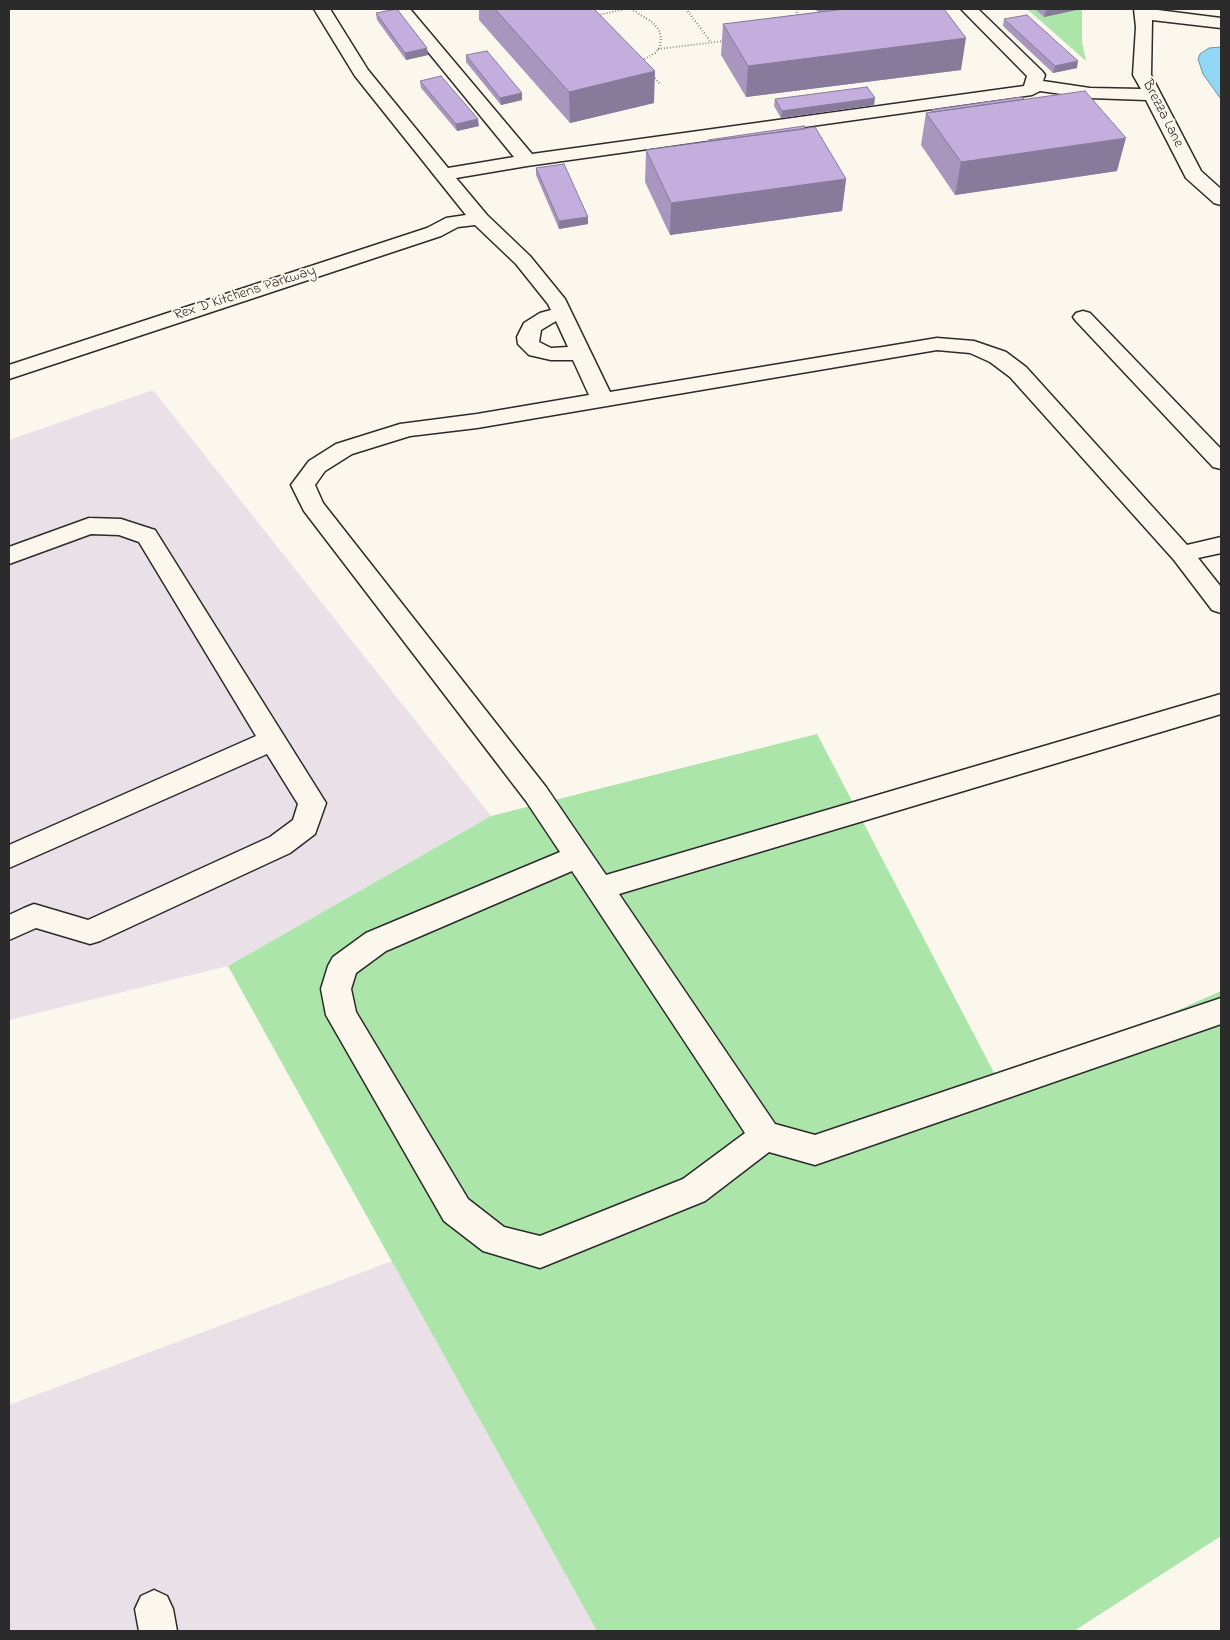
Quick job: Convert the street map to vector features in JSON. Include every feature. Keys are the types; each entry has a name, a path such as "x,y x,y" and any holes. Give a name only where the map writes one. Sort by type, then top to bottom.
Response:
{"street":[{"path":"322,9 361,72 480,218 523,260 558,303 602,399"},
{"path":"401,9 527,160"},
{"path":"444,174 527,160 928,106 1032,90 1036,75 969,9"},
{"path":"1143,12 1221,24"},
{"name":"Brezza Lane","path":"1143,12 1142,75 1193,174 1221,199"},
{"path":"1033,85 1090,93 1152,95"},
{"name":"Rex D Kitchens Parkway","path":"9,372 434,232 453,222 480,218"},
{"path":"562,313 546,317 531,327 528,337 529,344 536,350 551,354 580,353"},
{"path":"1083,317 1221,462"},
{"path":"1221,604 1182,554 1018,372 998,357 974,347 937,344 476,421 408,429 344,449 318,466 303,485 312,506 536,794 765,1136 815,1150 1221,1011"},
{"path":"9,556 89,526 122,527 147,536 312,803 305,826 280,844 90,932 34,916 9,928"},
{"path":"1182,554 1221,545"},
{"path":"600,888 1221,704"},
{"path":"9,857 272,740"},
{"path":"579,856 376,942 343,966 336,989 341,1015 456,1210 494,1240 540,1252 694,1190 765,1136"}],"path":[{"path":"598,15 626,9"},
{"path":"631,9 652,22 659,30 661,38 658,49"},
{"path":"686,9 710,42"},
{"path":"796,9 798,12 797,21"},
{"path":"645,67 640,61 658,49 732,40"},
{"path":"650,73 660,84"}],"shaded area":[{"path":"153,390 491,816 228,966 9,1020 9,440"},
{"path":"392,1261 597,1631 9,1631 9,1405"}],"green space":[{"path":"1027,9 1082,9 1082,42 1086,61"},
{"path":"817,734 1002,1088 1221,991 1221,1536 1074,1631 597,1631 228,966 491,816"}],"water":[{"path":"1221,47 1221,99 1203,74 1198,59 1200,54 1209,48"}],"building":[{"path":"397,9 427,48 405,53 376,13"},
{"path":"495,9 594,9 655,71 569,92"},
{"path":"845,9 944,9 966,38 748,66 723,24"},
{"path":"1027,15 1078,61 1055,66 1004,19"},
{"path":"487,51 522,93 500,98 466,55"},
{"path":"441,76 478,119 456,124 420,81"},
{"path":"867,87 875,98 782,111 775,99"},
{"path":"1085,91 1126,138 961,162 926,113"},
{"path":"1022,97 1024,99 933,112 931,110"},
{"path":"804,126 805,129 708,140"},
{"path":"815,127 846,179 671,203 646,150"},
{"path":"564,164 588,217 559,221 536,168"}]}
